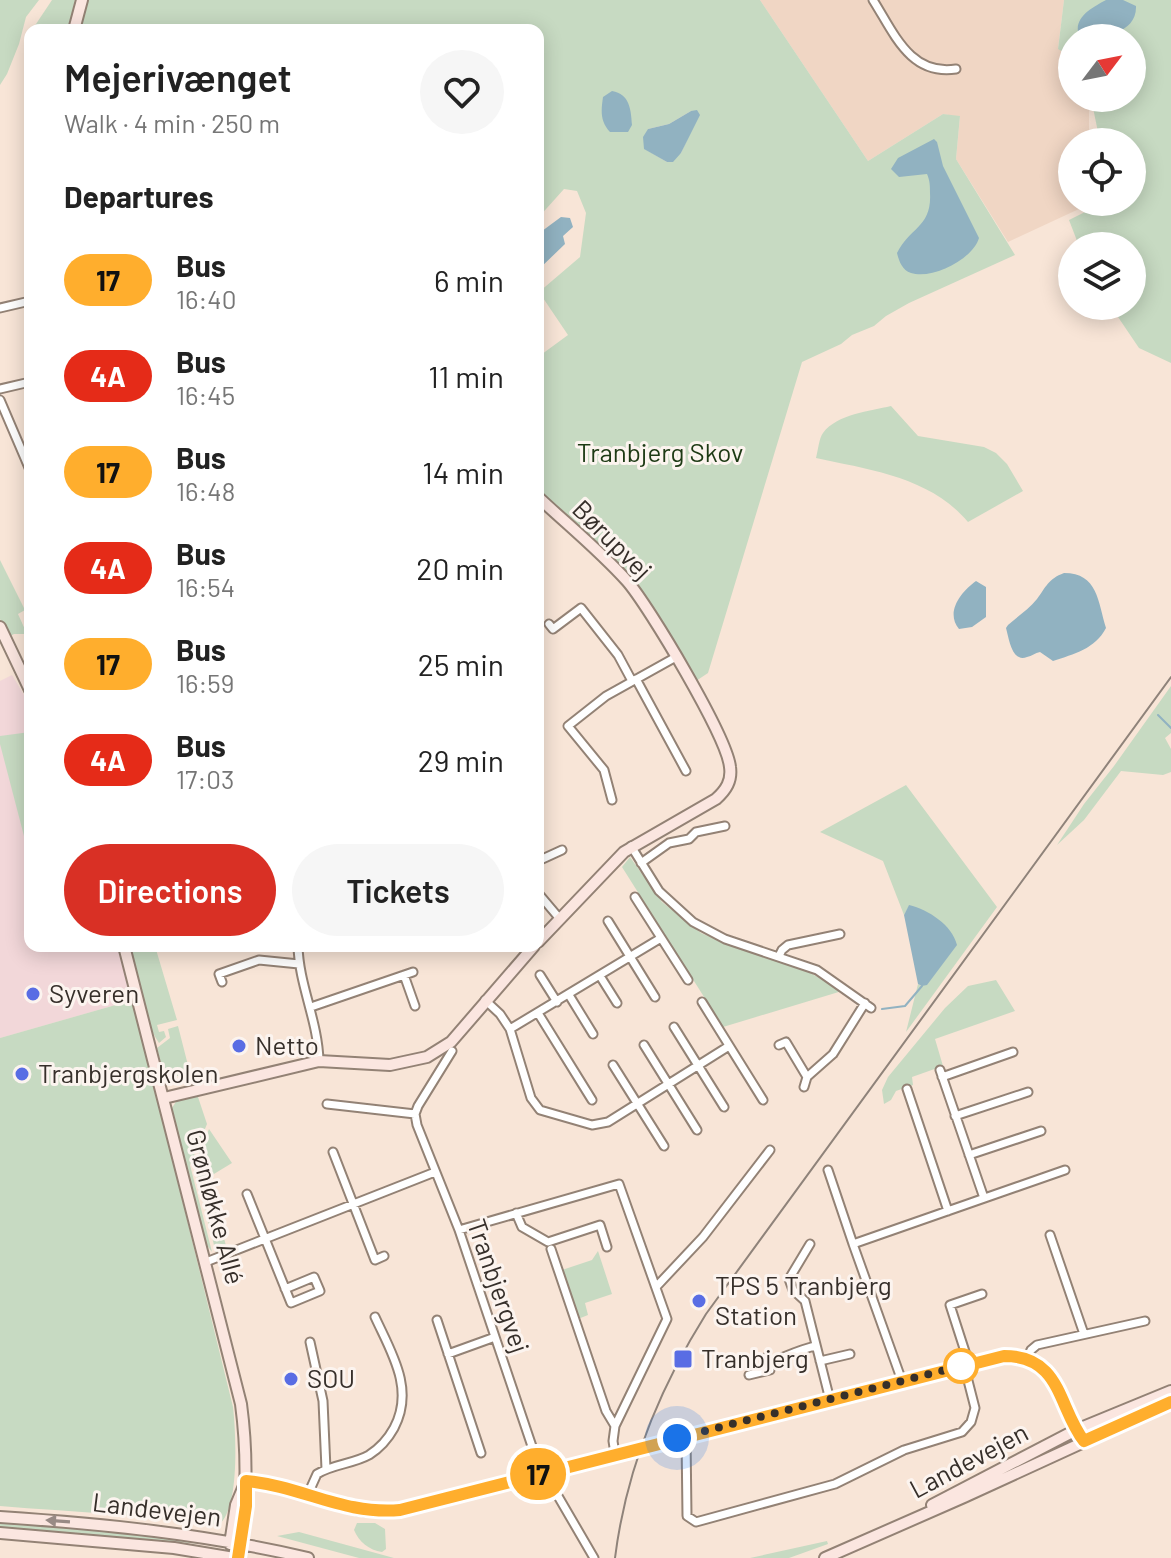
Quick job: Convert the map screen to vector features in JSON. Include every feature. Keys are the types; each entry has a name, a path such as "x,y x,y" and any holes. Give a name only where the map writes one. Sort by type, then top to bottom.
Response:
{"street":[{"path":"76,24 82,0"},
{"path":"873,0 900,42 918,62 929,69 956,69"},
{"path":"0,308 24,302"},
{"path":"0,389 24,383"},
{"path":"0,402 24,456"},
{"name":"Børupvej","path":"544,503 629,583 676,657 727,753 730,780 716,799 631,846 544,936"},
{"path":"549,624 553,629 581,608 618,655 686,771"},
{"path":"0,627 24,677"},
{"path":"612,800 604,770 568,726 606,696 676,657"},
{"path":"641,863 669,843 689,839 696,832 725,826"},
{"path":"631,846 659,891 693,922 725,939 817,970 868,1006 833,1054 807,1077 804,1087"},
{"path":"544,858 562,850"},
{"path":"635,897 688,980"},
{"path":"544,900 560,919"},
{"path":"608,921 655,997"},
{"path":"779,956 788,945 840,934"},
{"path":"510,1029 661,938"},
{"name":"Grønløkke Allé","path":"126,952 241,1404 245,1432 246,1506 232,1558"},
{"path":"298,952 316,1027 319,1061"},
{"name":"Børupvej","path":"164,1098 319,1061 390,1065 427,1057 451,1042 529,952"},
{"path":"222,982 219,974 259,960 299,964"},
{"path":"311,1007 413,972"},
{"path":"404,975 415,1006"},
{"path":"540,975 557,1002"},
{"path":"600,976 617,1003"},
{"path":"569,995 593,1034"},
{"path":"485,1000 510,1029 531,1098 540,1110 592,1125 601,1124 637,1104 729,1046"},
{"path":"702,1002 763,1100"},
{"path":"538,1013 592,1100"},
{"path":"674,1027 724,1107"},
{"path":"779,1045 786,1042 807,1077"},
{"path":"644,1045 697,1130"},
{"path":"327,1104 415,1114 452,1051"},
{"path":"984,1198 941,1073 1013,1052"},
{"path":"613,1065 664,1146"},
{"path":"907,1089 948,1211"},
{"path":"955,1116 1028,1092"},
{"name":"Tranbjergvej","path":"415,1114 544,1472 594,1558"},
{"path":"969,1155 1041,1131"},
{"path":"656,1287 703,1237 770,1150"},
{"path":"333,1152 375,1260 384,1256"},
{"path":"828,1170 902,1381"},
{"path":"853,1244 1065,1170"},
{"path":"206,1262 435,1172"},
{"path":"459,1230 619,1184 667,1319 615,1426 615,1454"},
{"path":"247,1194 285,1289 291,1303 320,1291 314,1277 285,1289"},
{"path":"516,1213 522,1227 548,1242 600,1225 607,1247"},
{"path":"1050,1235 1084,1334"},
{"path":"810,1244 789,1279 793,1290 805,1301 830,1400"},
{"path":"551,1249 606,1411 615,1426"},
{"path":"804,1255 813,1260"},
{"path":"686,1436 687,1516 696,1522 835,1484 904,1450 962,1432 971,1422 975,1408 967,1364 950,1305 982,1294"},
{"path":"308,1494 313,1479 326,1469 363,1458 377,1450 390,1434 401,1412 401,1378 375,1317"},
{"path":"437,1320 481,1453"},
{"path":"1026,1360 1033,1347 1145,1321"},
{"path":"448,1354 495,1337"},
{"path":"310,1342 323,1401 326,1469"},
{"path":"749,1375 770,1370 768,1360 815,1346"},
{"path":"820,1361 850,1354"},
{"path":"246,1481 271,1484 356,1509 400,1510 1004,1356 1026,1360 1048,1373 1084,1441"},
{"name":"Landevejen","path":"878,1536 1079,1429 1171,1391"},
{"name":"Landevejen","path":"825,1558 1171,1402"},
{"name":"Landevejen","path":"0,1517 152,1529 236,1542 308,1558"},
{"name":"Landevejen","path":"0,1533 116,1542 232,1558"}],"shaded area":[{"path":"760,0 1064,0 1061,24 1058,24 1058,112 1089,112 1089,128 1058,128 1058,216 1064,216 1008,242 956,159 960,117 943,114 868,161"},
{"path":"12,675 24,695 24,952 120,952 133,1000 0,1038 0,681"}],"green space":[{"path":"0,0 39,0 26,17 19,44 0,85"},
{"path":"52,0 75,0 69,24 36,24"},
{"name":"Tranbjerg Skov","path":"86,0 760,0 868,161 943,114 960,116 956,159 1015,255 909,303 874,326 802,362 708,673 696,681 647,597 630,575 544,495 544,353 568,335 544,299 544,288 580,257 586,213 577,191 564,189 544,211 544,24 80,24","holes":["691,111 696,120 681,153 667,162 645,149 648,129 669,124"]},
{"path":"1064,0 1171,0 1171,363 1139,348 1120,320 1146,320 1146,232 1074,232 1069,220 1077,216 1146,216 1146,128 1097,128 1094,112 1146,112 1146,24 1061,24"},
{"path":"891,406 918,436 984,447 996,453 1007,464 1023,491 968,522 953,507 918,485 816,458 822,435 837,421"},
{"path":"0,560 24,608 18,614 24,634 8,637 0,619"},
{"path":"1171,686 1171,733 1165,738 1171,749 1171,772 1163,775 1121,771 1084,820 1057,845 1084,804"},
{"path":"24,733 24,836 0,744 0,736"},
{"path":"906,785 997,907 906,1032 918,984 922,986 909,906 904,915 883,861 820,832"},
{"path":"630,857 662,902 701,933 800,967 842,991 723,1027 622,867"},
{"path":"130,952 157,952 177,1020 157,1025 159,1032 164,1031 166,1037 159,1043 144,1010"},
{"path":"996,980 1015,1011 935,1039 943,1066 912,1077 913,1085 896,1091 891,1100 884,1104 882,1090 888,1077 945,1008 968,986"},
{"path":"133,1000 233,1407 233,1488 225,1517 218,1525 0,1506 0,1038"},
{"path":"178,1026 191,1077 164,1075 157,1048 170,1038 168,1029"},
{"path":"197,1094 207,1124 190,1165 212,1252 206,1244 172,1108 177,1100"},
{"path":"209,1129 232,1163 209,1177 227,1250 216,1253 194,1166"},
{"path":"598,1251 612,1294 585,1303 588,1315 578,1319 562,1270 592,1260"},
{"path":"0,1522 117,1531 217,1543 0,1529"},
{"path":"357,1523 375,1523 385,1529 386,1549 382,1552 365,1545 354,1530"},
{"path":"299,1532 394,1558 359,1558 277,1536"},
{"path":"827,1541 828,1544 789,1558 750,1558"}],"water":[{"path":"1106,0 1123,0 1136,6 1130,24 1078,24 1089,11"},
{"path":"612,91 623,95 628,104 632,125 628,132 610,132 604,124 603,97"},
{"path":"697,110 700,115 681,153 673,162 667,162 644,149 643,137 648,129 669,124"},
{"path":"934,139 943,166 979,238 969,253 951,266 930,273 911,273 905,270 897,253 928,213 929,179 927,174 899,177 891,169 898,158"},
{"path":"561,217 570,218 573,227 563,236 565,244 544,264 544,230"},
{"path":"1064,573 1075,574 1090,584 1106,628 1090,646 1053,661 1040,652 1018,657 1012,649 1006,628 1034,603 1051,581"},
{"path":"976,581 986,587 986,617 972,627 959,629 955,623 954,609 960,597"},
{"path":"909,905 939,919 957,945 927,985 922,986 918,984 904,915"}],"waterway":[{"path":"1158,715 1171,728"},
{"path":"882,1009 905,1006 922,986"}],"tram line":[{"path":"615,1558 627,1493 647,1431 674,1371 706,1314 1171,677"}],"bus line":[{"name":"17","path":"238,1558 246,1506 246,1481 279,1486 356,1509 400,1510 1004,1356 1026,1360 1048,1373 1061,1392 1071,1421 1084,1441 1171,1402"}],"place":[{"name":"Syveren","path":"33,994"},
{"name":"Netto","path":"239,1046"},
{"name":"Tranbjergskolen","path":"22,1074"},
{"name":"TPS 5 Tranbjerg Station","path":"699,1301"},
{"name":"Tranbjerg","path":"683,1359"},
{"name":"SOU","path":"291,1379"}],"route":[{"path":"677,1438 961,1366"}]}
